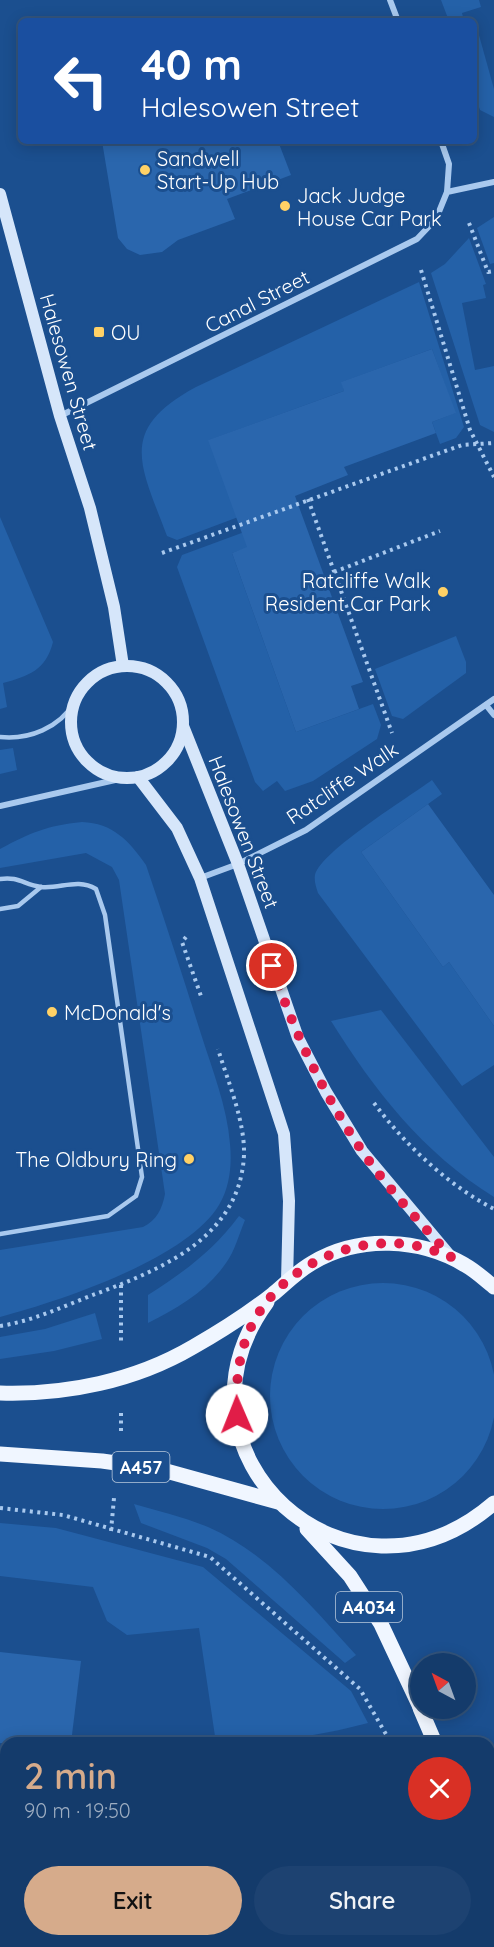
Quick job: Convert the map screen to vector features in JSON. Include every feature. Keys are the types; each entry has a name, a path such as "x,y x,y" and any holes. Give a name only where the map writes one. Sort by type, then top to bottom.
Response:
{"main road":[{"name":"Halesowen Street","path":"0,194 60,416 90,508 114,607 123,666 150,671 168,684 179,702 183,726 238,864 286,1008 326,1092 362,1151 386,1183 451,1257"},
{"path":"123,666 105,670 89,681 75,702 71,721 72,733 82,756 91,765 124,778 138,777 160,767 172,754 178,745 183,726"},
{"path":"138,777 177,828 200,878 284,1134 289,1200 287,1281"},
{"name":"A457","path":"494,1274 416,1245 361,1245 314,1262 274,1293 246,1338 236,1378 237,1415 247,1455 260,1480 278,1502 298,1519 328,1536 362,1545 401,1547 451,1533 474,1520 494,1503"},
{"name":"A457","path":"468,1266 494,1287"},
{"path":"0,1393 35,1394 122,1379 191,1349 274,1293"},
{"name":"A457","path":"0,1455 102,1461 159,1469 278,1502"},
{"name":"A4034","path":"298,1519 350,1576 381,1624 410,1686"},
{"name":"A4034","path":"425,1719 432,1737"}],"street":[{"path":"390,0 397,18"},
{"name":"Canal Street","path":"60,416 417,239 436,219 447,192 449,164 442,144"},
{"path":"447,192 494,182"},
{"name":"Ratcliffe Walk","path":"200,878 238,864 306,830 494,699"},
{"path":"486,705 494,715"},
{"path":"0,806 124,778"}],"lane":[{"path":"0,737 18,739 47,728 66,716 75,702"},
{"path":"0,879 13,877 42,887 86,883 96,889 103,904 142,1177 136,1196 108,1216 0,1234"},
{"path":"0,909 18,906 42,887"}],"path":[{"path":"469,223 488,272 494,270"},
{"path":"421,269 470,430 494,477"},
{"path":"162,553 462,445 494,443"},
{"name":"Ratcliffe Walk","path":"308,500 392,734"},
{"path":"334,572 440,531"},
{"path":"182,942 205,1008"},
{"path":"0,1326 28,1321 141,1277 195,1247 229,1209 239,1187 244,1154 237,1112 217,1044"},
{"path":"367,1093 432,1166 478,1201 494,1209"},
{"path":"0,1508 63,1515 210,1557 360,1689 388,1737"}],"shaded area":[{"path":"441,0 479,0 481,7 462,13 463,18 448,18"},
{"path":"477,28 494,89 494,117 480,110 477,101"},
{"path":"494,217 494,263 490,264 477,228"},
{"path":"469,238 486,284 483,285 486,298 462,303 475,370 494,366 494,432 480,425 431,273 445,264"},
{"path":"419,282 464,427 456,438 440,444 432,422 455,413 432,349 342,382 344,391 209,440 241,516 177,540 167,536 149,489 142,451 145,435 154,419 171,403 196,387"},
{"path":"0,517 53,642 46,659 35,670 21,678 3,683 7,707 0,709"},
{"path":"247,531 253,546 232,553 296,732 373,704 381,725 377,739 313,781 285,791 277,781 263,791 255,782 177,567 182,555"},
{"path":"456,636 466,662 466,673 403,719 392,716 375,669"},
{"path":"13,748 17,770 0,774 0,750"},
{"path":"432,780 442,794 361,852 443,967 449,962 494,1026 494,1065 462,1086 318,893 315,882 315,875 321,865 333,852 367,825"},
{"path":"82,822 103,826 119,835 146,865 222,1102 230,1144 229,1175 226,1191 219,1205 203,1225 180,1243 151,1260 87,1289 0,1317 0,1250 143,1227 158,1214 165,1194 119,880 112,867 86,853 0,868 0,849 40,831"},
{"path":"381,1010 494,1157 494,1197 445,1161 402,1118 347,1047 331,1021"},
{"path":"239,1216 245,1220 232,1253 218,1273 191,1298 148,1323 148,1295 197,1260 219,1240"},
{"path":"372,1283 394,1283 426,1291 455,1308 471,1324 483,1343 494,1374 494,1418 488,1439 471,1468 455,1484 436,1496 426,1501 394,1509 372,1509 340,1501 311,1484 295,1468 283,1449 278,1439 270,1407 270,1385 278,1353 295,1324 311,1308 330,1296 340,1291"},
{"path":"95,1313 102,1339 54,1351 0,1359 0,1337 45,1329"},
{"path":"134,1504 208,1527 251,1552 288,1583 356,1655 345,1663 226,1559 207,1548 141,1523"},
{"path":"0,1523 56,1528 203,1567 351,1691 368,1723 299,1737 215,1737 199,1628 127,1635 107,1621 93,1587 0,1576"}],"building":[{"path":"102,144 279,144 291,175 227,199 235,219 178,240 162,252 140,255 127,249 118,238"},
{"path":"432,349 456,413 432,422 436,433 344,467 348,475 295,496 363,682 351,686 359,709 296,732 232,553 247,547 208,440 344,391 341,382"},
{"path":"428,804 494,895 494,1026 449,962 443,967 361,852"},
{"path":"0,1652 81,1661 72,1737 0,1737"}],"place":[{"name":"Sandwell Start-Up Hub","path":"145,170"},
{"name":"Jack Judge House Car Park","path":"285,206"},
{"name":"OU","path":"99,332"},
{"name":"Ratcliffe Walk Resident Car Park","path":"443,592"},
{"name":"McDonald's","path":"52,1012"},
{"name":"The Oldbury Ring","path":"189,1159"}],"route":[{"path":"237,1415 236,1378 246,1338 274,1293 287,1281 314,1262 361,1245 379,1243 416,1245 451,1257 386,1183 362,1151 326,1092 298,1038 272,966"}]}
